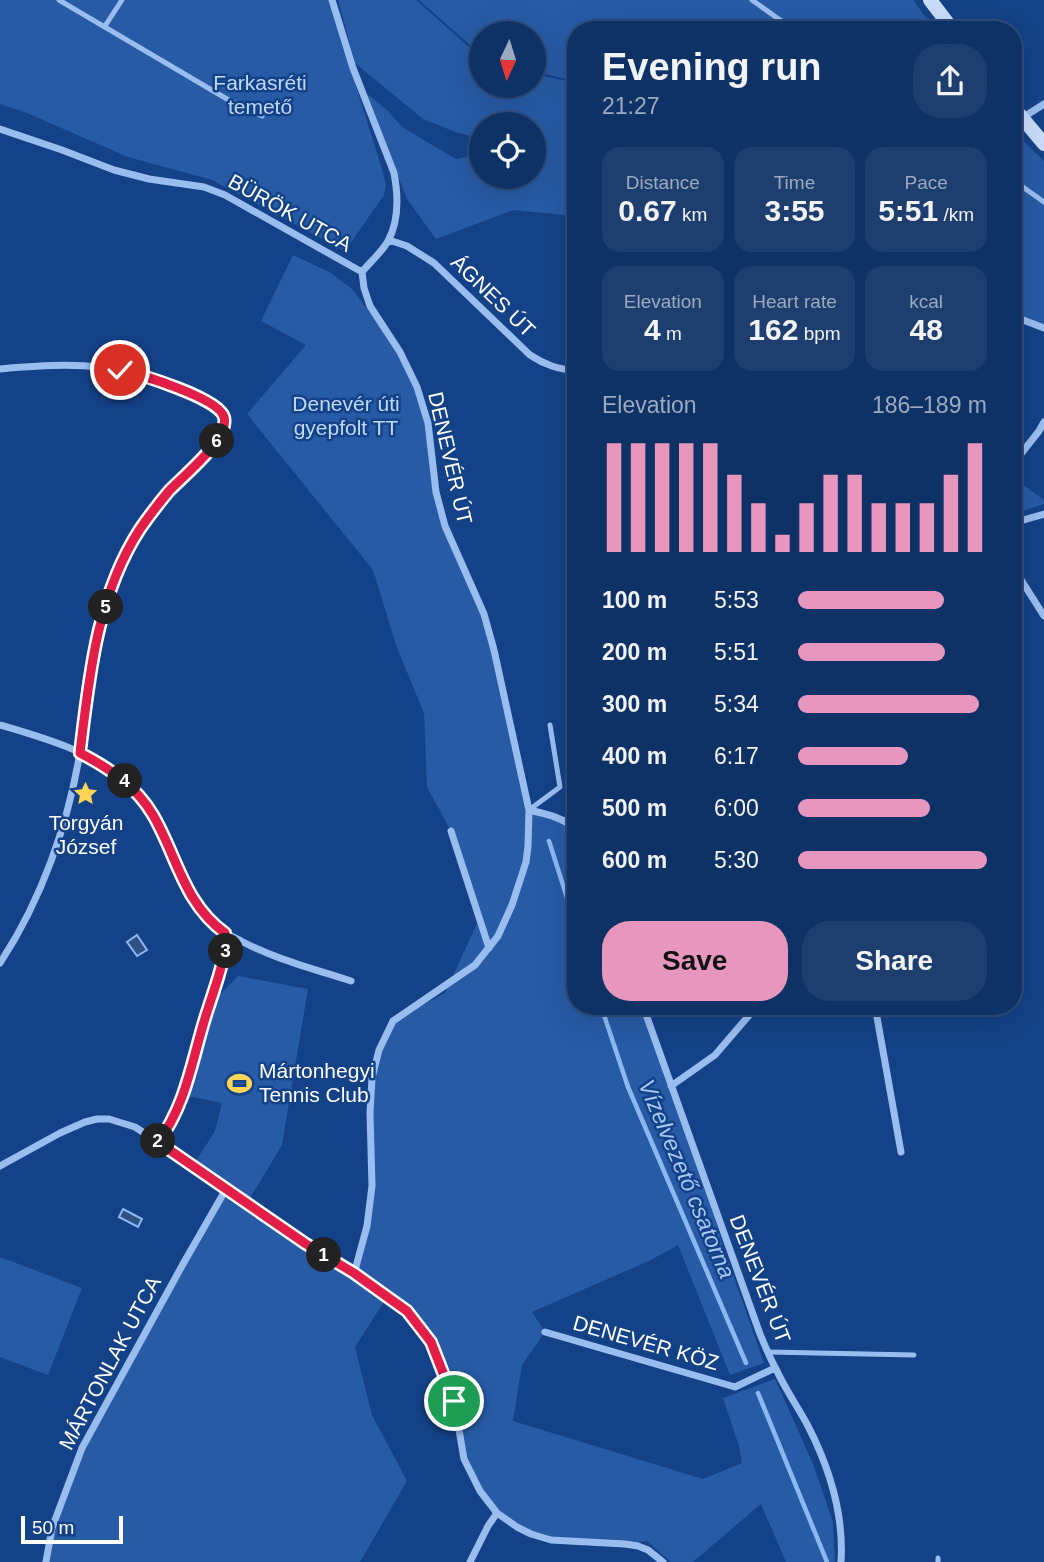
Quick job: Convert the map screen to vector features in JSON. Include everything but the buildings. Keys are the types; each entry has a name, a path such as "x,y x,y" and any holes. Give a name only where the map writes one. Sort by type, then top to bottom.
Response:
{"street":[{"path":"332,0 352,68 394,173 397,188 397,214 388,240 362,272"},
{"path":"930,0 946,21"},
{"path":"1022,111 1044,104"},
{"path":"1022,119 1044,144"},
{"name":"BÜRÖK UTCA","path":"0,129 114,170 149,179 204,187 225,195 362,272"},
{"name":"ÁGNES ÚT","path":"388,240 407,246 434,263 530,355 543,364 567,370"},
{"name":"DENEVÉR ÚT","path":"354,1273 367,1226 372,1186 370,1113 372,1078 379,1050 393,1021 475,965 498,936 512,905 526,862 530,810 495,650 484,614 445,526 436,492 428,423 417,387 400,352 370,306 362,272"},
{"path":"1022,319 1044,328"},
{"path":"0,369 56,365 102,367 130,372 198,397 220,409 224,415 223,430 215,443 157,506 129,548 120,568 97,638 80,753 64,820 22,927 0,963"},
{"path":"1022,453 1044,422"},
{"path":"1022,520 1044,514"},
{"path":"1022,581 1044,616"},
{"path":"0,724 80,753 117,774 153,814 197,906 225,933 261,951 351,981"},
{"path":"530,810 567,822"},
{"path":"451,831 489,948"},
{"path":"158,1142 175,1115 183,1095 226,951 225,933"},
{"name":"DENEVÉR ÚT","path":"646,1015 755,1321 775,1368 810,1430 835,1496 841,1526 841,1562"},
{"path":"671,1086 715,1055 749,1015"},
{"path":"877,1015 901,1152"},
{"path":"0,1166 85,1122 109,1119 135,1127 407,1311 431,1342 454,1401 464,1459 480,1490 498,1513 531,1535 551,1540 638,1546 663,1562"},
{"name":"MÁRTONLAK UTCA","path":"46,1562 52,1528 82,1448 226,1189"},
{"name":"DENEVÉR KÖZ","path":"544,1332 735,1387 775,1368"},
{"path":"470,1562 488,1526 498,1513"}],"lane":[{"path":"59,0 232,102 262,116"},
{"path":"105,26 122,0"},
{"path":"752,0 781,21"},
{"path":"1022,186 1044,202"},
{"path":"530,810 560,786 550,725"},
{"path":"768,1352 914,1355"}],"green space":[{"name":"Farkasréti temető","path":"0,0 329,0 382,169 386,185 384,195 345,251 212,180 128,157 0,104"},
{"path":"338,0 416,0 469,47 469,98 546,98 546,77 567,81 567,215 513,210 436,239 407,199 366,93 402,127 456,159 469,156 469,189 546,189 546,112 469,112 469,135 423,119 355,63"},
{"path":"419,0 913,0 928,21 567,21 567,79 546,75 546,21 469,21 469,44"},
{"path":"1022,140 1044,161 1044,324 1022,316"},
{"name":"Denevér úti gyepfolt TT","path":"293,255 331,273 352,289 400,352 428,423 436,492 445,526 484,614 529,810 554,816 567,824 567,1015 646,1015 705,1181 722,1243 764,1363 730,1375 678,1245 649,1261 532,1312 545,1332 522,1365 513,1421 703,1479 742,1463 723,1398 775,1379 813,1464 833,1522 835,1562 786,1562 761,1504 693,1562 671,1562 647,1541 625,1544 531,1534 497,1513 464,1459 454,1401 431,1342 407,1311 387,1297 355,1347 372,1415 407,1481 360,1562 46,1562 52,1528 82,1448 226,1189 354,1273 372,1186 372,1078 393,1021 445,993 479,919 451,831 427,787 424,713 397,648 373,570 247,414 306,345 261,321"},
{"path":"1022,484 1044,500 1044,504 1022,511"},
{"name":"Mártonhegyi Tennis Club","path":"238,976 308,989 282,1145 250,1198 196,1161 215,1131 222,1103 183,1095 209,1006"},
{"path":"0,1257 82,1288 48,1375 0,1357"}],"shaded area":[{"path":"137,935 147,950 137,956 127,942"},
{"path":"123,1209 142,1219 138,1227 119,1217"}],"waterway":[{"name":"Vízelvezető csatorna","path":"549,841 567,898"},
{"name":"Vízelvezető csatorna","path":"604,1015 628,1087 746,1363"},
{"name":"Vízelvezető csatorna","path":"758,1393 827,1562"}],"place":[{"name":"Torgyán József","path":"86,794"},
{"name":"Mártonhegyi Tennis Club","path":"239,1083"}],"route":[{"path":"120,370 151,378 211,403 220,409 225,423 215,443 157,506 129,548 120,568 109,595 95,648 80,753 117,774 135,791 153,814 197,906 225,933 226,951 183,1095 175,1115 158,1142 407,1311 431,1342 454,1401"}]}
